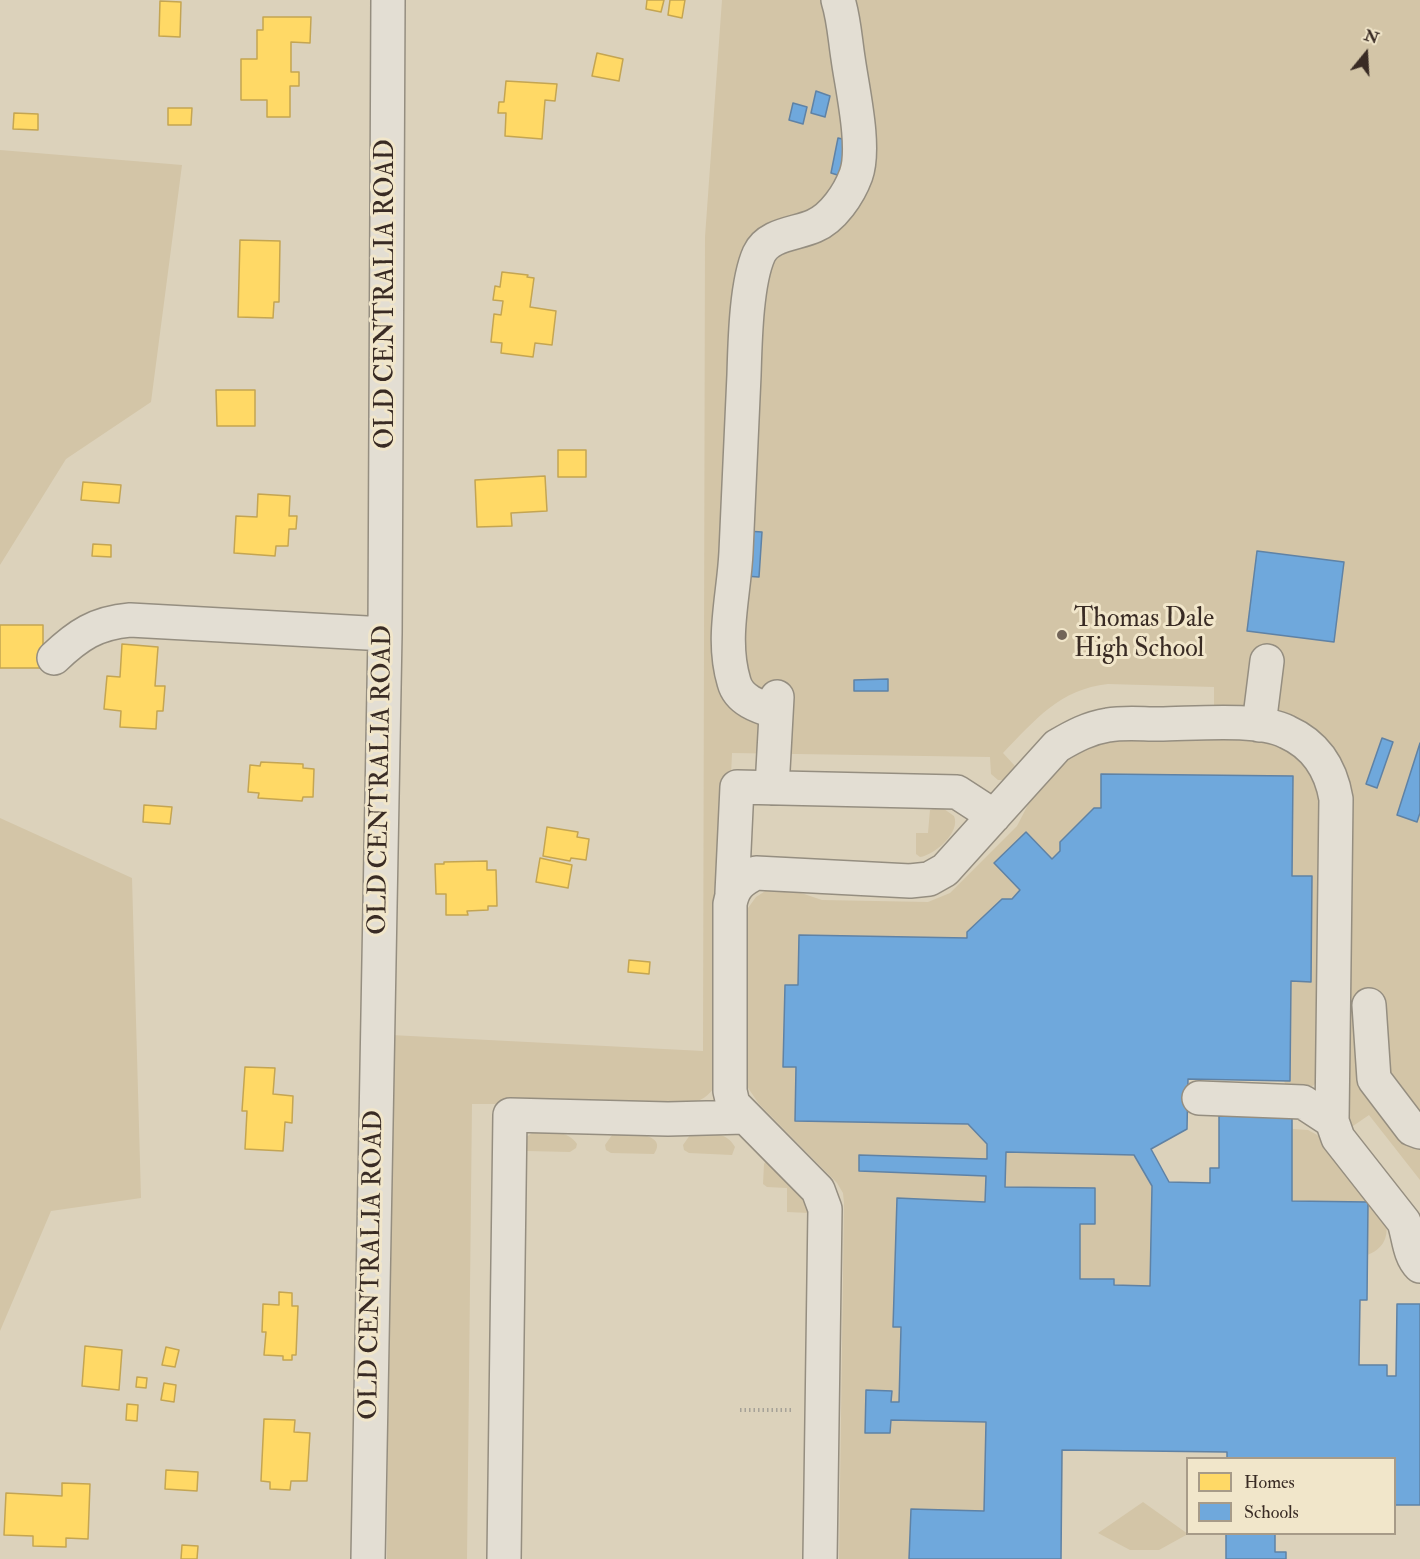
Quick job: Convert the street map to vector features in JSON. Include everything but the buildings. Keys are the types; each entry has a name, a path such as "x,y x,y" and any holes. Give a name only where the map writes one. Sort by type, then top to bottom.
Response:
{"street":[{"name":"OLD CENTRALIA ROAD","path":"368,1559 385,634 388,0"},
{"path":"772,788 777,704 756,705 740,694 734,684 728,645 728,624 736,562 746,328 753,277 759,253 767,244 782,236 815,226 830,216 844,198 856,174 860,150 859,140 838,0"},
{"path":"54,658 74,639 93,628 114,621 385,634"},
{"path":"1259,725 1267,662"},
{"path":"732,893 743,879 756,873 910,881 929,879 945,870 1057,746 1080,732 1110,724 1259,725 1287,731 1308,746 1323,762 1333,779 1336,800 1332,1121 1338,1138 1404,1222 1410,1239 1412,1256 1420,1266"},
{"path":"820,1559 825,1209 818,1190 745,1117 734,1104 730,1091 730,904 737,787 957,792 994,816"},
{"path":"1369,1005 1374,1079 1412,1129 1420,1132"},
{"path":"1199,1098 1303,1102 1332,1121"},
{"path":"504,1559 510,1115 668,1119 745,1117"}],"shaded area":[{"path":"722,0 1420,0 1420,1180 1369,1115 1353,1126 1348,1125 1348,782 1214,706 1214,687 1108,684 1076,692 1062,699 1038,718 1003,753 1015,766 1016,771 1005,780 998,780 991,774 990,757 732,753 731,776 723,778 716,1085 704,1098 687,1104 472,1104 467,1559 387,1559 391,1035 703,1051 705,237"},
{"path":"0,150 182,165 151,402 66,459 0,565"},
{"path":"1257,736 1301,757 1323,796 1318,1080 1312,1086 1304,1088 1286,1086 1284,1081 1188,1079 1187,1129 1151,1150 1169,1182 1209,1183 1210,1168 1219,1168 1219,1116 1292,1117 1293,1129 1308,1130 1319,1136 1386,1222 1383,1243 1377,1250 1367,1255 1367,1300 1360,1301 1359,1364 1387,1365 1387,1376 1396,1376 1397,1304 1420,1304 1420,1505 1396,1505 1396,1457 1227,1457 1227,1452 1063,1450 1061,1559 839,1559 843,1193 837,1183 759,1104 746,1085 748,908 756,897 767,890 789,889 822,900 928,902 950,893 1017,826 1032,797 1040,787 1083,744 1095,739"},
{"path":"944,809 954,816 954,829 945,842 933,852 920,857 916,854 916,833 928,833 930,810"},
{"path":"0,818 132,878 141,1198 51,1211 0,1331"},
{"path":"535,1131 569,1136 577,1144 576,1148 570,1152 527,1151 525,1138"},
{"path":"617,1132 652,1138 657,1147 654,1154 611,1153 606,1150 605,1145"},
{"path":"695,1133 718,1134 727,1138 735,1147 732,1155 689,1153 684,1150 683,1145 690,1135"},
{"path":"766,1161 813,1199 809,1213 787,1212 787,1188 767,1187 763,1184"},
{"path":"1143,1502 1186,1533 1186,1535 1159,1550 1130,1550 1098,1533"}],"place":[{"name":"Thomas Dale High School","path":"1062,635"}]}
